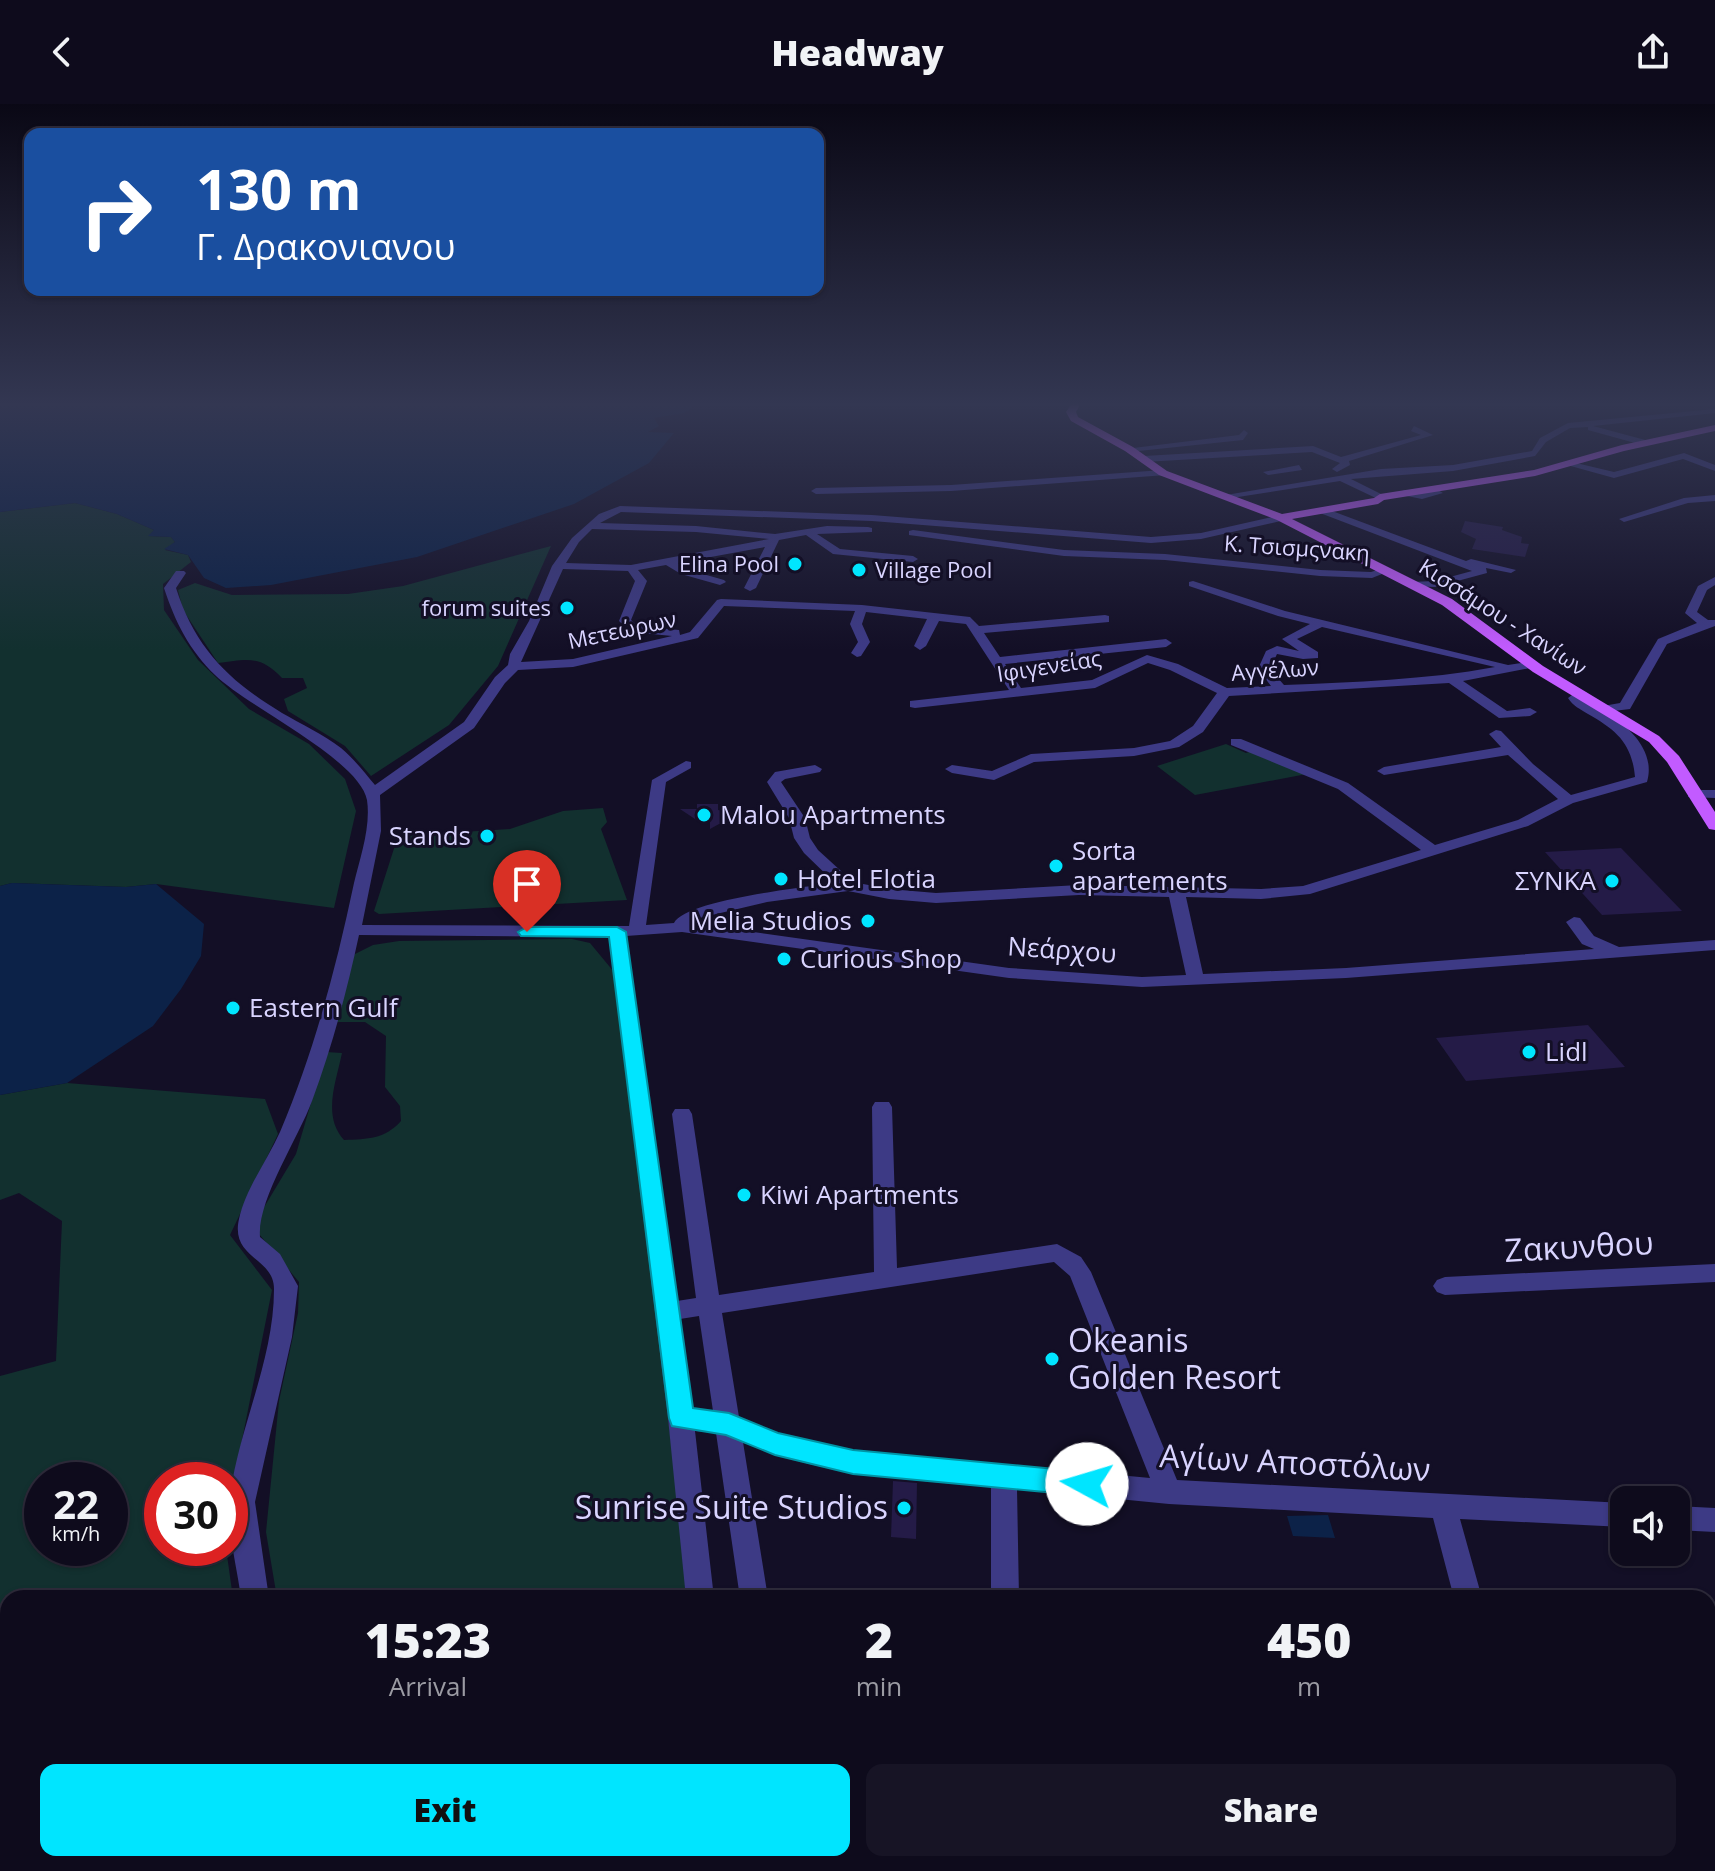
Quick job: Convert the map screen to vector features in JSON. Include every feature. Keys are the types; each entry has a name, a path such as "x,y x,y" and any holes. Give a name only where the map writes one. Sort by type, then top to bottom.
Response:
{"main road":[{"name":"Κισσάμου - Χανίων","path":"1197,485 1281,518 1414,584 1433,588 1524,666 1580,693 1654,739 1673,759 1715,825"},
{"path":"1281,518 1378,501 1377,496 1453,485"},
{"path":"1257,521 1260,517 1258,508"}],"street":[{"path":"816,491 987,485"},
{"path":"1225,496 1270,485"},
{"path":"1363,485 1377,496"},
{"path":"1624,519 1687,500 1715,498"},
{"path":"373,793 469,725 500,680 514,666 514,658 569,547 611,512 630,508 792,514 872,524 1131,539 1190,538 1281,518"},
{"path":"1324,511 1483,571 1433,588"},
{"path":"750,588 775,536 792,514"},
{"path":"1242,527 1257,521 1281,518"},
{"name":"Κ. Τσισμςνακη","path":"775,536 872,524 1064,553 1165,557 1320,573 1372,575 1387,570"},
{"path":"592,526 696,529 775,536"},
{"path":"807,531 837,552 913,559"},
{"path":"557,566 631,568 775,536"},
{"path":"1449,558 1511,570"},
{"path":"665,560 685,572 720,582"},
{"path":"631,568 641,581 625,621 629,626 694,635"},
{"path":"180,573 170,588 175,610 197,650 211,667 264,708 340,751 373,793 374,823 357,934 289,1133 248,1218 249,1241 272,1260 286,1286 280,1337 242,1502 254,1590"},
{"path":"1708,623 1691,613 1702,588 1715,580"},
{"path":"1193,584 1282,614 1524,666"},
{"name":"Μετεώρων","path":"514,666 573,663 694,635 718,603 725,601 862,608 935,616 970,621 976,630"},
{"path":"857,653 864,642 856,624 862,608"},
{"path":"920,646 935,616"},
{"path":"1018,693 976,630 1105,619"},
{"path":"1282,691 1264,669 1272,651 1281,650 1299,656 1314,655 1288,639 1321,623"},
{"path":"1608,709 1625,706 1662,642 1708,623"},
{"path":"995,661 1166,643"},
{"name":"Ιφιγενείας","path":"915,704 1095,684 1141,660 1151,659 1225,692"},
{"name":"Αγγέλων","path":"952,769 994,776 1031,758 1134,752 1174,744 1198,729 1225,692 1452,679 1524,666"},
{"path":"1452,679 1504,715 1530,712"},
{"path":"682,927 682,921 689,915 767,897 848,886 936,898 1079,890 1261,894 1304,891 1390,867 1432,850 1523,823 1568,800 1642,779 1640,752 1635,743 1610,722 1577,702 1575,698 1580,693"},
{"path":"1496,734 1568,800"},
{"path":"1236,742 1343,786 1432,850"},
{"path":"1384,771 1511,750"},
{"path":"686,765 659,780 627,931 666,1312 699,1590"},
{"path":"815,769 780,775 774,782 797,818 802,838 812,853 848,886"},
{"path":"1693,794 1715,794"},
{"path":"1176,890 1196,981"},
{"path":"1566,957 1573,945 1574,922 1588,940 1624,953"},
{"name":"Νεάρχου","path":"357,934 627,931 682,927 1009,973 1142,982 1196,981 1715,945"},
{"path":"882,1107 886,1279"},
{"path":"682,1114 707,1307 729,1424 753,1590"},
{"path":"666,1312 1057,1253 1073,1263 1080,1272 1169,1492"},
{"name":"Ζακυνθου","path":"1445,1286 1715,1273"},
{"name":"Αγίων Αποστόλων","path":"681,1418 729,1424 775,1444 853,1462 1169,1492 1610,1514"},
{"path":"1004,1476 1005,1590"},
{"path":"1443,1504 1466,1590"},
{"path":"1690,1519 1715,1520"}],"green space":[{"path":"75,503 117,514 154,530 149,536 171,537 175,542 165,550 188,555 191,562 163,584 164,610 198,660 249,709 309,744 345,779 356,811 334,908 156,884 126,887 12,883 0,886 0,512"},
{"path":"551,546 498,666 449,725 371,776 345,746 288,711 284,699 307,688 303,678 282,678 267,665 253,660 218,663 183,610 178,590 195,583 232,595 348,594 403,586"},
{"path":"1226,744 1246,753 1255,750 1312,773 1195,795 1157,766"},
{"path":"603,808 607,822 601,829 627,900 379,914 374,911 398,836 510,829 563,811"},
{"path":"572,939 590,943 614,972 689,1590 276,1590 266,1532 279,1401 298,1313 299,1282 259,1234 260,1214 296,1154 326,1052 342,1053 332,1110 337,1131 344,1140 382,1135 401,1121 400,1106 385,1087 386,1036 365,1022 334,1022 351,956 373,945 399,941"},
{"path":"67,1083 265,1099 278,1134 230,1235 272,1290 238,1462 144,1462 144,1566 229,1566 232,1590 0,1590 0,1376 56,1361 62,1221 19,1193 0,1200 0,1095"}],"water":[{"path":"0,485 608,485 574,504 417,557 271,585 226,588 204,578 188,555 164,549 175,542 171,537 148,536 154,530 117,514 75,503 0,512"},
{"path":"12,883 126,887 156,884 204,924 201,956 153,1026 67,1083 0,1095 0,886"},
{"path":"1328,1515 1335,1538 1293,1536 1287,1516"}],"building":[{"path":"1465,521 1503,527 1502,530 1522,537 1521,543 1529,544 1525,557 1472,549 1476,539 1461,532"},
{"name":"Malou Apartments","path":"697,804 718,804 718,810 730,812 729,824 719,824 710,829 710,820 698,821 680,809 697,809"},
{"name":"ΣΥΝΚΑ","path":"1621,848 1682,911 1602,915 1545,852"},
{"name":"Lidl","path":"1588,1025 1625,1067 1466,1081 1436,1038"},
{"name":"Sunrise Suite Studios","path":"893,1481 917,1483 916,1539 891,1537"}],"place":[{"name":"Elina Pool","path":"795,564"},
{"name":"Village Pool","path":"859,570"},
{"name":"forum suites","path":"567,608"},
{"name":"Malou Apartments","path":"704,815"},
{"name":"Stands","path":"487,836"},
{"name":"Sorta apartements","path":"1056,866"},
{"name":"Hotel Elotia","path":"781,879"},
{"name":"ΣΥΝΚΑ","path":"1612,881"},
{"name":"Melia Studios","path":"868,921"},
{"name":"Curious Shop","path":"784,959"},
{"name":"Eastern Gulf","path":"233,1008"},
{"name":"Lidl","path":"1529,1052"},
{"name":"Kiwi Apartments","path":"744,1195"},
{"name":"Okeanis Golden Resort","path":"1052,1359"},
{"name":"Sunrise Suite Studios","path":"904,1508"}],"route":[{"path":"527,932 617,932 681,1418 729,1424 775,1444 853,1462 1087,1484"}]}
